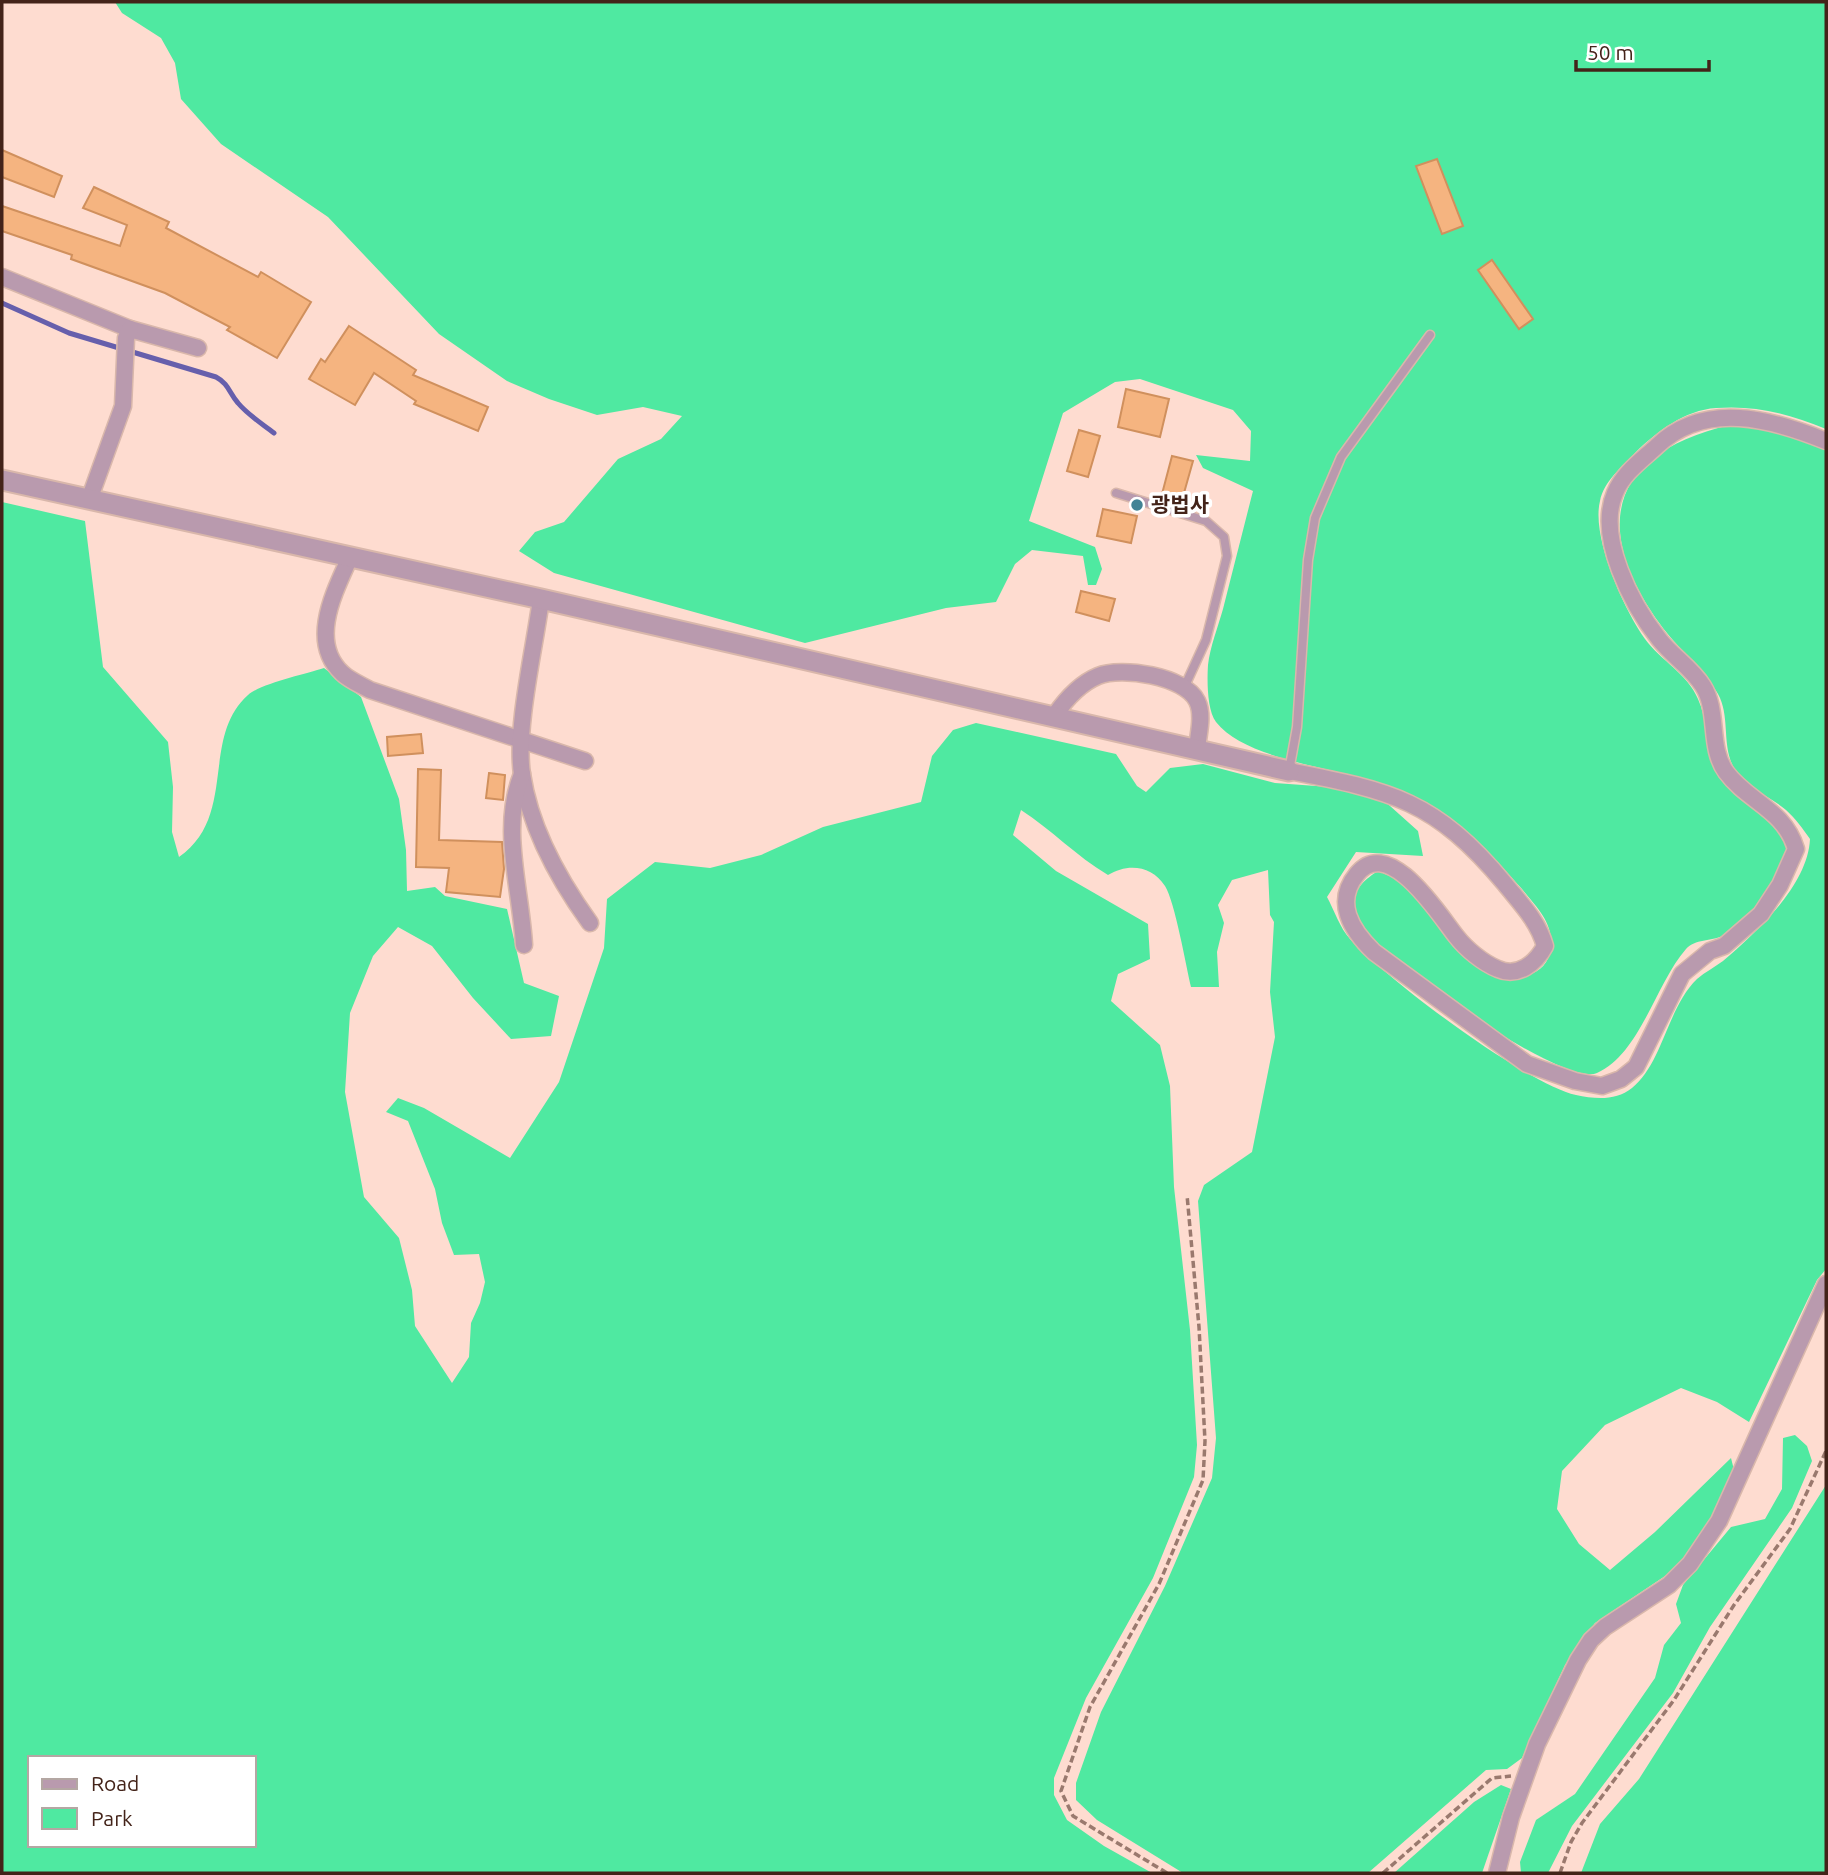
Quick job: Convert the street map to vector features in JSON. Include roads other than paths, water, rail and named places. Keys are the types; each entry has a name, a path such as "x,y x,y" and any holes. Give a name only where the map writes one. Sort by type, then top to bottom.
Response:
{"street":[{"path":"2,277 127,340 198,348"},
{"path":"89,500 123,407 127,340"},
{"path":"2,480 541,598 1392,794 1454,830 1477,851 1539,926 1545,946 1534,961 1517,972 1499,970 1475,955 1457,937 1428,897 1403,873 1378,864 1360,870 1346,888 1345,900 1357,936 1374,952 1527,1064 1602,1086 1622,1079 1644,1055 1682,974 1710,951 1724,946 1761,914 1780,885 1797,849 1791,831 1728,774 1719,760 1705,689 1660,641 1636,605 1621,572 1608,513 1623,478 1668,435 1700,422 1751,417 1781,423 1826,441"},
{"path":"349,557 333,595 326,623 327,647 332,660 343,675 370,690 585,761"},
{"path":"541,598 522,740 522,774 530,805 559,878 590,923"},
{"path":"1055,715 1067,697 1100,675 1150,673 1184,688 1197,701 1200,718 1197,749"},
{"path":"522,774 515,791 512,839 524,945"},
{"path":"1496,1873 1537,1744 1591,1640 1669,1585 1690,1564 1720,1521 1826,1283"}],"lane":[{"path":"1289,771 1298,715 1308,560 1319,506 1341,457 1430,335"},
{"path":"1116,493 1206,521 1224,537 1227,556 1206,640 1184,688"}],"waterway":[{"path":"2,303 69,333 216,377 246,411 274,433"}],"place":[{"name":"광법사","path":"1137,505"}]}
